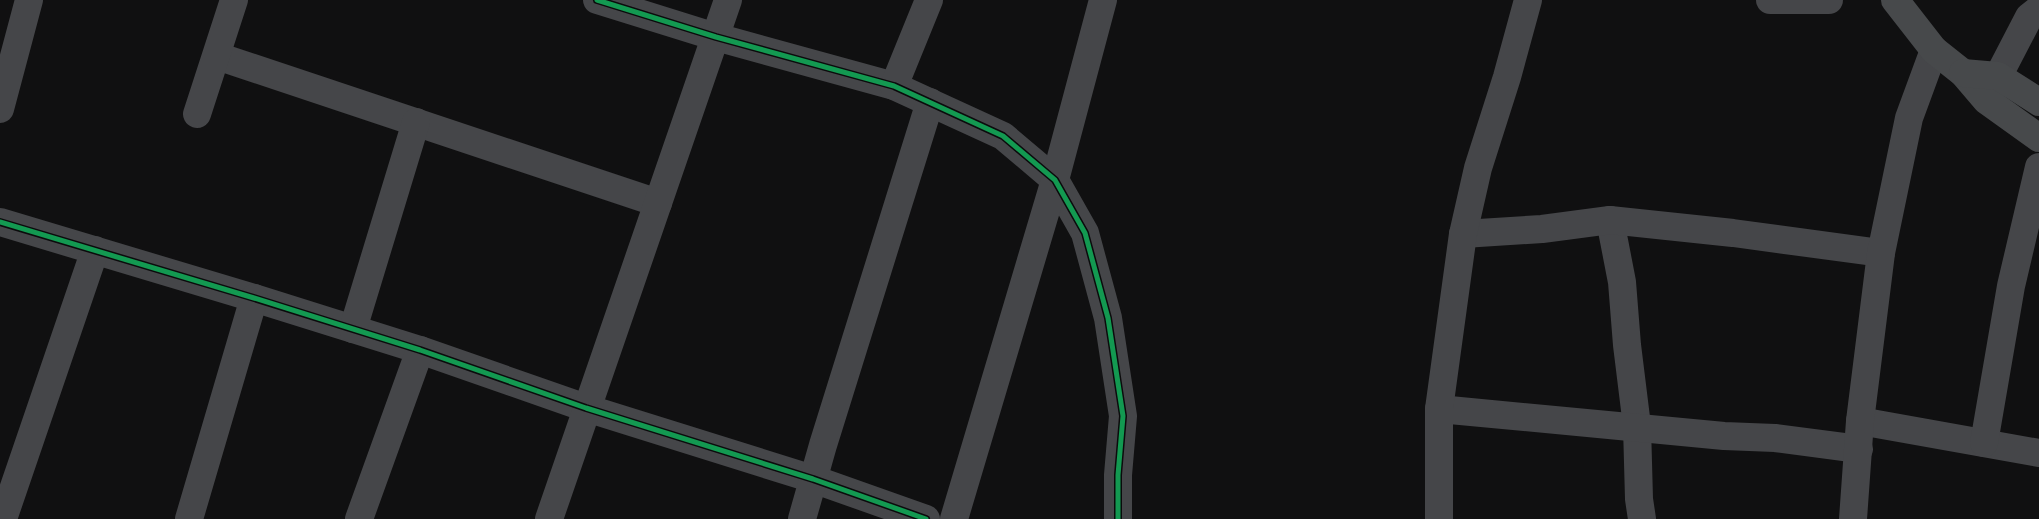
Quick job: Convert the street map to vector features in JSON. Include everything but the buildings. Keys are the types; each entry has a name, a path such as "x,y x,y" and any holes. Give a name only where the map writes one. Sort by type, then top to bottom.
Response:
{"main road":[{"path":"1894,0 1934,50 1963,72 1986,100 2039,138"},
{"path":"1963,72 1998,76 2039,102"}],"street":[{"path":"0,109 29,0"},
{"path":"197,114 234,0"},
{"path":"597,0 636,6 716,36 894,86 1003,136 1054,180 1085,233 1108,318 1123,416 1118,475 1118,519"},
{"path":"549,519 728,0"},
{"path":"894,86 929,0"},
{"path":"954,519 1054,180 1103,0"},
{"path":"1439,519 1439,409 1463,234 1478,168 1507,78 1528,0"},
{"path":"1770,0 1829,0"},
{"path":"1986,100 2029,17 2039,9"},
{"path":"1854,519 1860,420 1881,253 1909,118 1934,50"},
{"path":"217,56 658,202"},
{"path":"802,519 930,102"},
{"path":"353,329 416,122"},
{"path":"1984,443 2011,286 2039,167"},
{"path":"1463,234 1542,229 1610,220 1733,233 1881,253"},
{"path":"1610,220 1622,282 1627,345 1637,426 1638,499 1642,519"},
{"path":"0,222 420,350 586,408 813,479 926,519"},
{"path":"4,519 95,250"},
{"path":"189,519 254,298"},
{"path":"359,519 420,350"},
{"path":"1439,409 1637,426 1724,436 1776,438 1859,450"},
{"path":"1860,420 2039,453"}],"cycle path":[{"path":"597,0 716,37 894,86 1003,136 1055,180 1085,233 1108,318 1123,416 1118,475 1118,519"},
{"path":"0,222 420,350 586,408 813,479 926,519"}]}
